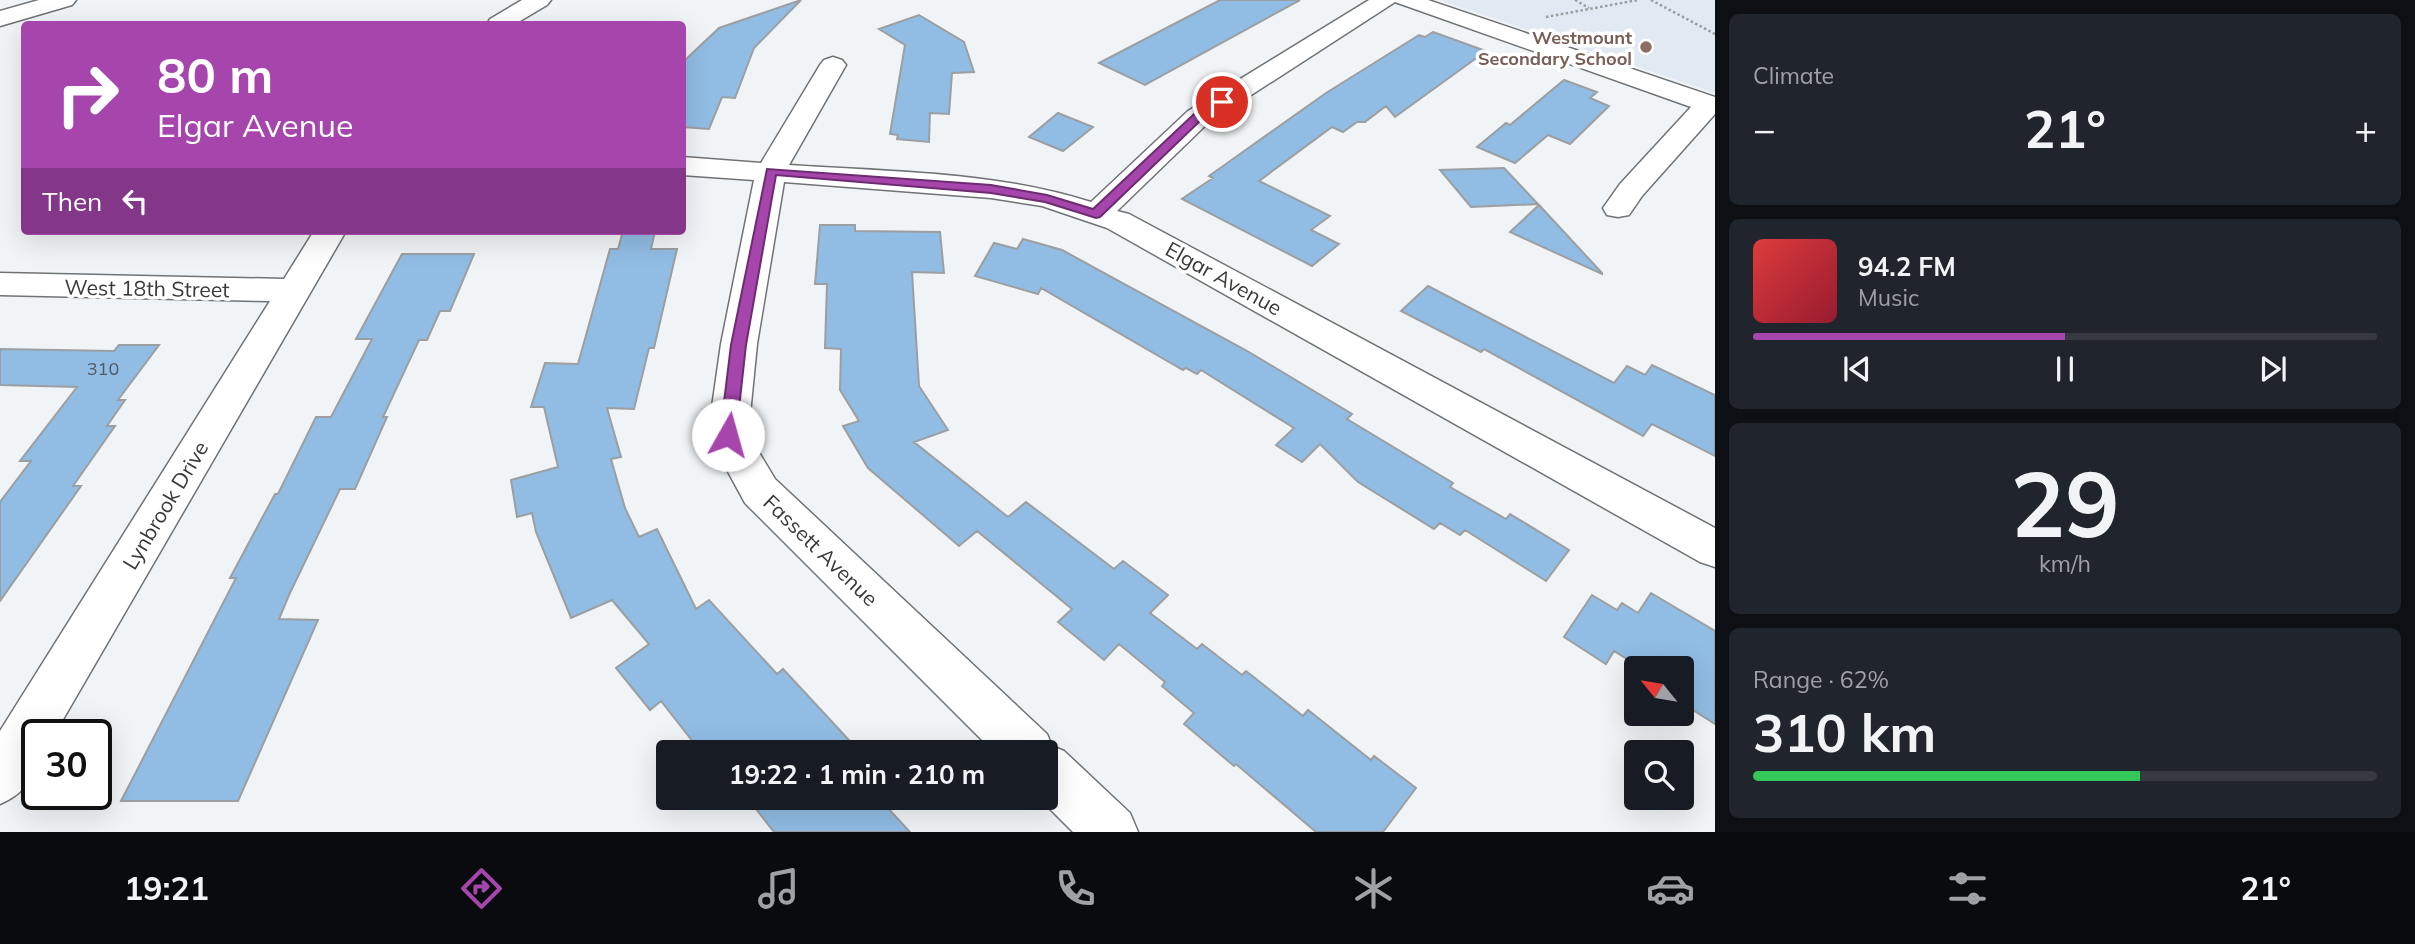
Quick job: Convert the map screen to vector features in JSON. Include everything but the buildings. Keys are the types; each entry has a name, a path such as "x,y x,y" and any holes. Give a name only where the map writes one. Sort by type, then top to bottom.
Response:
{"street":[{"path":"0,19 64,0"},
{"path":"504,21 539,0"},
{"path":"1096,214 1198,117 1385,0"},
{"path":"1405,0 1712,105 1630,190 1618,208"},
{"name":"Fassett Avenue","path":"833,65 771,171 739,345 728,435 760,491 1017,740"},
{"name":"Elgar Avenue","path":"686,166 991,189 1047,198 1118,221 1498,432 1715,548"},
{"name":"Lynbrook Drive","path":"0,778 15,731 328,235"},
{"name":"West 18th Street","path":"0,284 294,290"},
{"path":"1058,781 1111,832"}],"path":[{"path":"1574,0 1590,9"},
{"path":"1486,28 1638,0"},
{"path":"1651,0 1715,34"}],"shaded area":[{"name":"Westmount Secondary School","path":"1439,0 1715,0 1715,93"}],"place":[{"name":"Westmount Secondary School","path":"1646,47"}],"route":[{"path":"728,435 739,345 771,171 991,189 1047,198 1096,214 1198,117 1222,102"}]}
